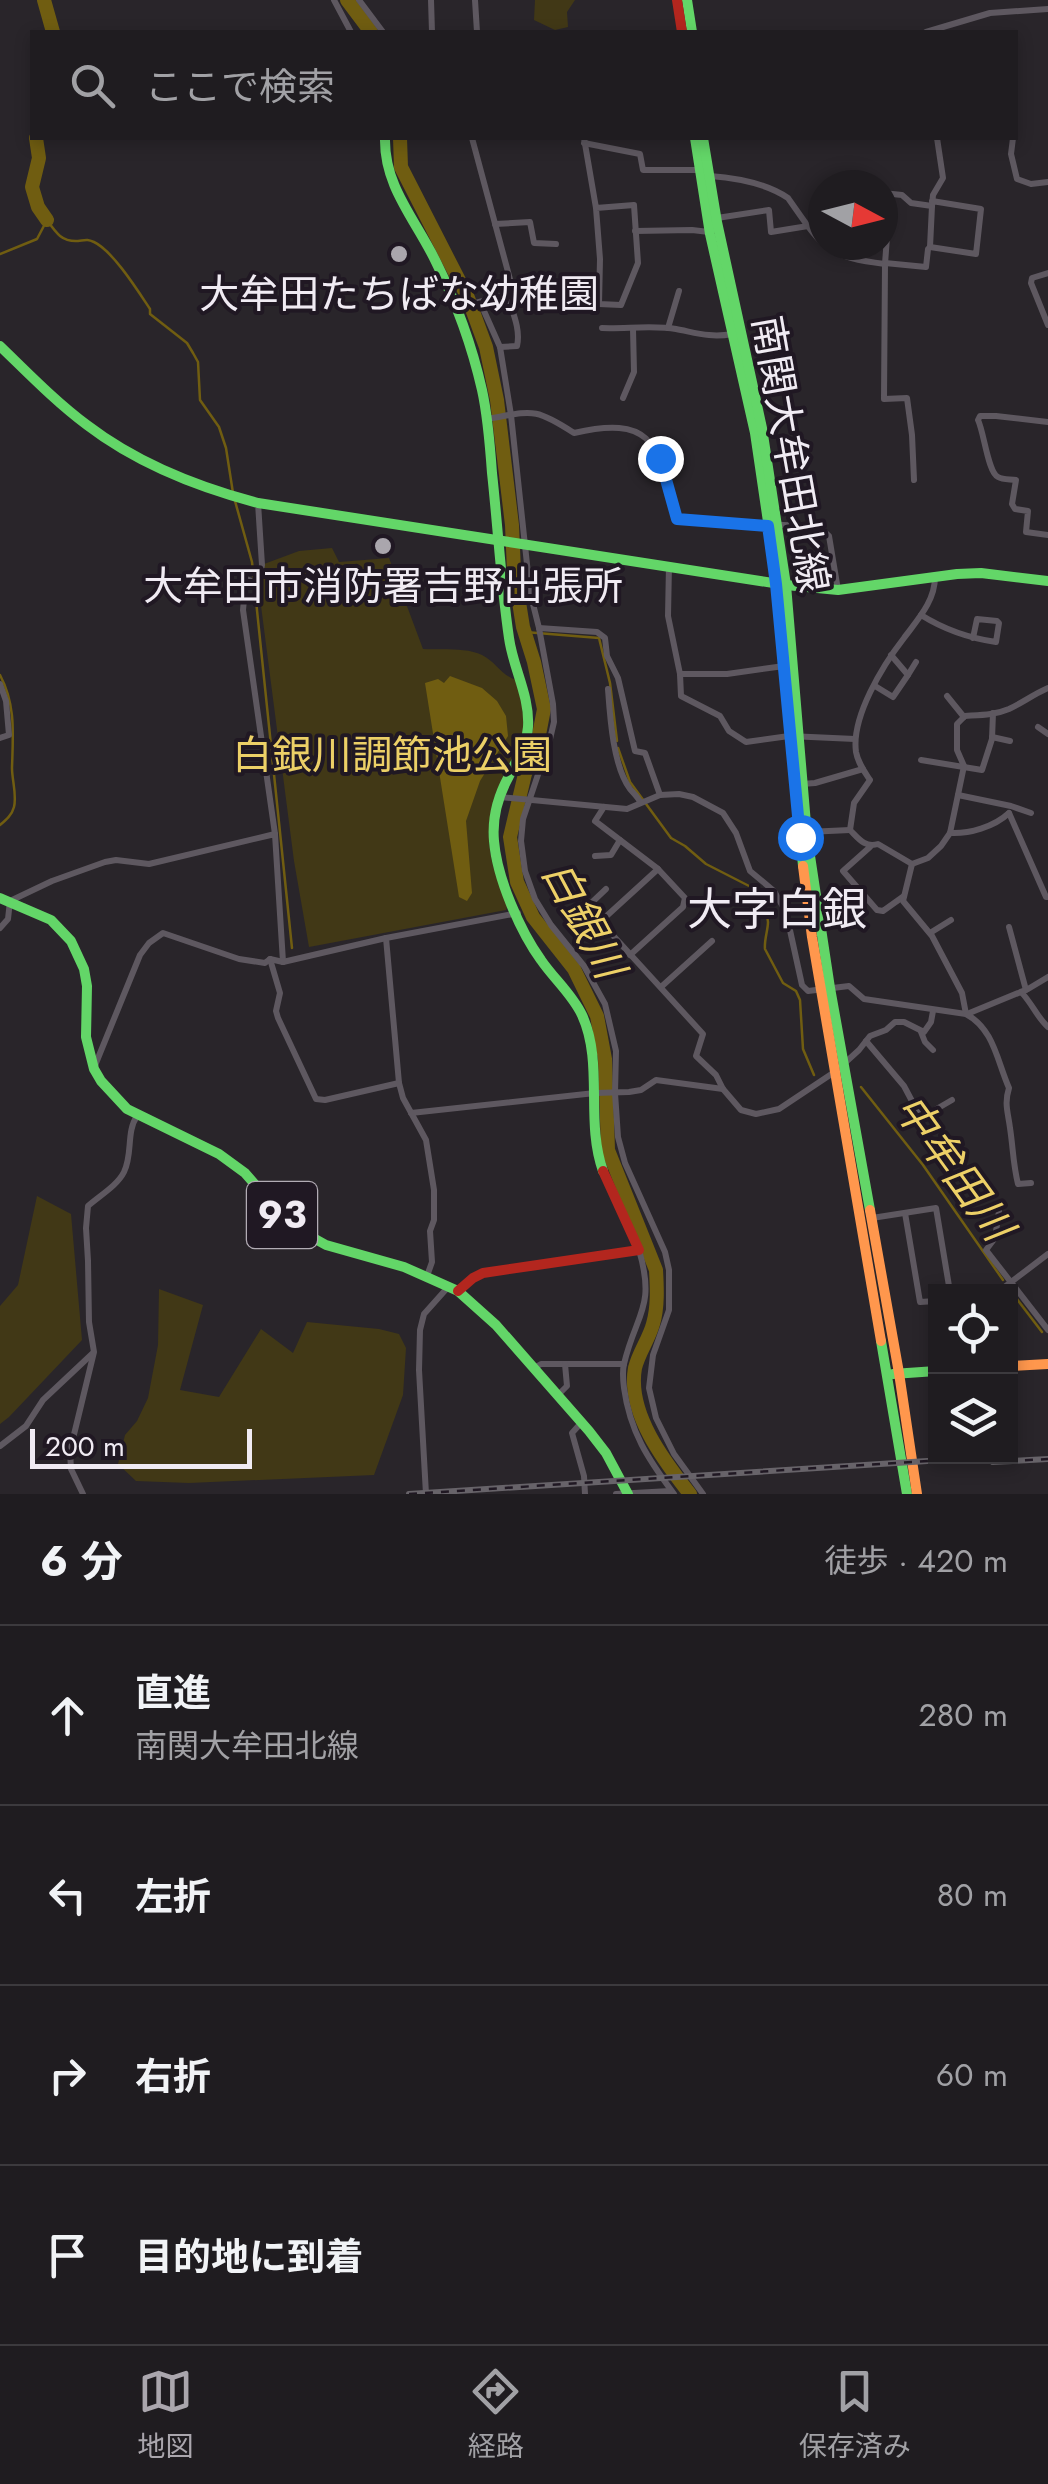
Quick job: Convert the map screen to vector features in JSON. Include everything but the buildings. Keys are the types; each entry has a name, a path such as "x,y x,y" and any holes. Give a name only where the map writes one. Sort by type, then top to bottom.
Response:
{"main road":[{"path":"677,0 682,30"},
{"path":"686,0 692,30"},
{"path":"385,140 389,176 438,266 478,374 489,419 510,645 525,700 528,730 524,748 505,781 493,835 500,872 540,960 562,983 584,1018 591,1054 593,1128 598,1157 639,1250 483,1273 453,1289"},
{"name":"南関大牟田北線","path":"696,140 762,428 772,526"},
{"name":"南関大牟田北線","path":"703,140 710,232 755,433 782,584 802,854 917,1494"},
{"path":"0,346 72,413 124,450 174,476 258,503 838,590 980,573 1048,581"},
{"name":"南関大牟田北線","path":"782,584 784,666 826,989"},
{"path":"5,900 50,920 71,940 87,986 86,1037 94,1069"},
{"name":"南関大牟田北線","path":"840,1067 872,1218 907,1494"},
{"name":"93","path":"94,1069 111,1093 138,1116 219,1154 245,1172 299,1230 343,1251 404,1266 453,1289 496,1325 582,1422 606,1453 627,1494"},
{"path":"1018,1366 1048,1364"},
{"path":"893,1374 928,1372"}],"street":[{"path":"334,0 350,30"},
{"path":"359,0 382,30"},
{"path":"430,0 432,30"},
{"path":"475,0 477,30"},
{"path":"989,0 990,14"},
{"path":"942,30 990,14 1048,9"},
{"path":"473,140 511,283 507,294 519,342 517,346 500,347"},
{"path":"596,208 634,205 638,263 621,306 599,304 596,208 584,140 640,154 643,170 705,173 782,194 808,226 772,232 769,210 716,218"},
{"path":"853,260 926,268 933,195 943,178 937,140"},
{"path":"1013,140 1010,154 1018,179 1031,184 1048,182"},
{"path":"898,195 911,203 980,209 976,254 930,248"},
{"path":"495,224 530,222 534,242 556,244"},
{"path":"635,230 710,232"},
{"path":"885,260 884,399 907,398 914,480"},
{"path":"1048,272 1031,282 1048,325"},
{"path":"668,328 679,290"},
{"path":"455,309 507,294"},
{"path":"478,303 500,347 532,608 554,722 522,819 525,871 535,899 584,966 605,1004 616,1051 618,1136 669,1270 669,1310 653,1356 649,1388 656,1418 674,1454 703,1494"},
{"path":"602,328 668,328 714,337 732,334"},
{"path":"623,398 634,372 633,329"},
{"path":"489,419 528,412 543,414 574,434 602,426 636,431 656,448 677,519 819,527 829,536 838,590"},
{"path":"1048,422 996,416 980,416 978,420 992,472 997,477 1016,480 1012,504 1015,509 1028,511 1026,532 1048,535"},
{"path":"258,503 262,564 258,583 246,580 243,610 275,834 282,962"},
{"path":"669,565 668,616 680,674 680,696 720,716 729,731 746,742 794,736 856,739"},
{"path":"850,830 854,803 870,780 856,756 858,723 891,655 935,589 934,576"},
{"path":"921,615 950,632 959,632 973,638 996,642 999,623 977,620 973,638"},
{"path":"539,631 598,632 606,638 607,656 618,678 635,751 645,753 660,796"},
{"path":"891,655 908,675"},
{"path":"875,686 893,697 916,662"},
{"path":"680,674 727,674 784,666"},
{"path":"0,684 9,735 0,738"},
{"path":"912,864 928,858 950,833 964,766 957,750 958,724 964,717 1008,709 1048,688"},
{"path":"608,690 617,756 629,788 644,801"},
{"path":"946,696 964,717"},
{"path":"921,760 982,770 992,737 993,714"},
{"path":"1038,727 1048,734"},
{"path":"992,737 1010,741"},
{"path":"802,784 878,766"},
{"path":"503,797 628,808 660,796 679,794 723,812 736,833 750,871 774,892 786,912 802,985 808,991 849,986 864,999 966,1014 980,1021 1009,1088 1005,1100 1018,1184 1031,1183"},
{"path":"958,795 1031,813"},
{"path":"604,807 596,822 658,869 685,898 683,906 630,955"},
{"path":"950,833 982,828 1001,820 1010,810"},
{"path":"1010,810 1048,897"},
{"path":"807,832 850,830 871,846"},
{"path":"0,928 8,920 5,900 104,862 149,864 275,834"},
{"path":"595,856 611,854 620,840"},
{"path":"904,896 877,910 843,872 878,844 912,864"},
{"path":"912,864 903,901 930,933 962,993 966,1014"},
{"path":"600,922 658,869"},
{"path":"606,889 587,907 703,1034 696,1056 716,1075 741,1110 756,1114 778,1109 840,1067 870,1036 895,1022 924,1032 932,1010"},
{"path":"94,1069 140,954 162,933 238,959 265,963 518,913"},
{"path":"930,933 952,920"},
{"path":"1008,927 1024,991 1036,1015 1048,1027"},
{"path":"386,938 399,1083 402,1098 426,1140 434,1190 432,1262 427,1276"},
{"path":"661,987 712,941"},
{"path":"270,960 280,993 278,1018 316,1099 399,1083"},
{"path":"966,1014 1048,978"},
{"path":"920,1030 933,1050"},
{"path":"866,1041 904,1086 921,1118 952,1100"},
{"path":"410,1113 641,1090 656,1080 723,1089"},
{"path":"84,1494 71,1469 70,1451 94,1352 89,1322 88,1206 118,1181 125,1170 132,1123 138,1116"},
{"path":"872,1218 936,1208 949,1284"},
{"path":"999,1211 995,1238 986,1250 1048,1330"},
{"path":"905,1213 920,1302 928,1302"},
{"path":"639,1250 646,1294 622,1374 627,1410 638,1440 673,1493"},
{"path":"1010,1283 1047,1258"},
{"path":"426,1494 420,1330 424,1314 453,1289"},
{"path":"0,1446 26,1426 43,1400 94,1352"},
{"path":"534,1368 541,1364 624,1364"},
{"path":"558,1396 567,1386 565,1364"},
{"path":"582,1422 572,1433 585,1494"},
{"path":"616,1494 673,1493"}],"green space":[{"path":"535,0 575,0 567,12 568,27 555,30 534,20"},
{"name":"白銀川調節池公園","path":"332,548 339,562 389,558 423,649 476,652 516,680 523,715 522,741 496,792 489,828 491,854 508,905 506,910 309,947 256,567 299,551"},
{"path":"37,1196 71,1214 82,1340 0,1424 0,1306 18,1285"},
{"path":"159,1289 203,1305 180,1390 219,1397 261,1329 293,1353 307,1322 399,1334 406,1348 403,1395 374,1475 189,1483 136,1481 118,1464 125,1435 148,1398 158,1345"}],"shaded area":[{"path":"450,676 482,688 497,701 506,716 508,736 480,781 466,821 472,893 467,901 459,897 425,683 438,679 444,683"}],"waterway":[{"path":"44,0 52,30"},
{"name":"白銀川","path":"347,0 370,30"},
{"path":"36,140 39,158 32,187 47,220"},
{"name":"白銀川","path":"400,140 401,167 468,298 486,347 497,400 514,571 523,627 544,709 510,837 517,882 533,917 574,969 597,1016 605,1059 608,1150 656,1270 655,1317 635,1368 637,1402 650,1436 690,1494"},
{"path":"0,254 37,239 47,220 64,238 92,241 109,254 139,292 150,314 187,343 198,362 200,400 219,427 233,493"},
{"path":"235,501 252,562 292,948"},
{"name":"中牟田川","path":"525,632 599,638 610,683 617,741"},
{"path":"0,675 11,709 15,798 12,812 0,825"},
{"name":"中牟田川","path":"618,748 630,782 671,838 706,864 753,888 758,896 768,922 765,949 783,983 796,991 800,1000 803,1049 814,1075"},
{"name":"中牟田川","path":"861,1087 923,1165 1003,1280"},
{"name":"中牟田川","path":"1018,1300 1042,1332"}],"railway":[{"path":"1018,1461 1048,1459"},
{"path":"409,1494 928,1461"}],"traffic: fast":[{"path":"687,0 692,30"},
{"path":"385,140 395,188 450,293 482,390 509,638 528,716 526,740 497,808 496,856 525,934 582,1015 592,1053 595,1132 603,1171"},
{"path":"695,140 710,234 755,433 777,583 803,866"},
{"path":"703,140 762,428 786,585 807,836 870,1210"},
{"path":"0,346 42,387 106,439 191,482 258,503 786,585 838,590 981,573 1048,581"},
{"path":"0,898 51,920 71,941 84,969 86,1037 94,1069 127,1109 219,1154 245,1173 284,1218 326,1245 404,1267 458,1291 496,1325 589,1431 628,1494"},
{"path":"881,1341 907,1494"},
{"path":"893,1374 928,1372"}],"traffic: slow":[{"path":"803,866 881,1341"},
{"path":"870,1210 917,1494"},
{"path":"1018,1366 1048,1364"}],"traffic: jam":[{"path":"677,0 682,30"},
{"path":"458,1291 483,1273 639,1250 603,1171"}],"place":[{"name":"大牟田たちばな幼稚園","path":"399,254"},
{"name":"大牟田市消防署吉野出張所","path":"383,546"}],"district":[{"name":"大字白銀","path":"777,909"}],"route":[{"path":"660,458 677,519 768,526 800,837"}]}
